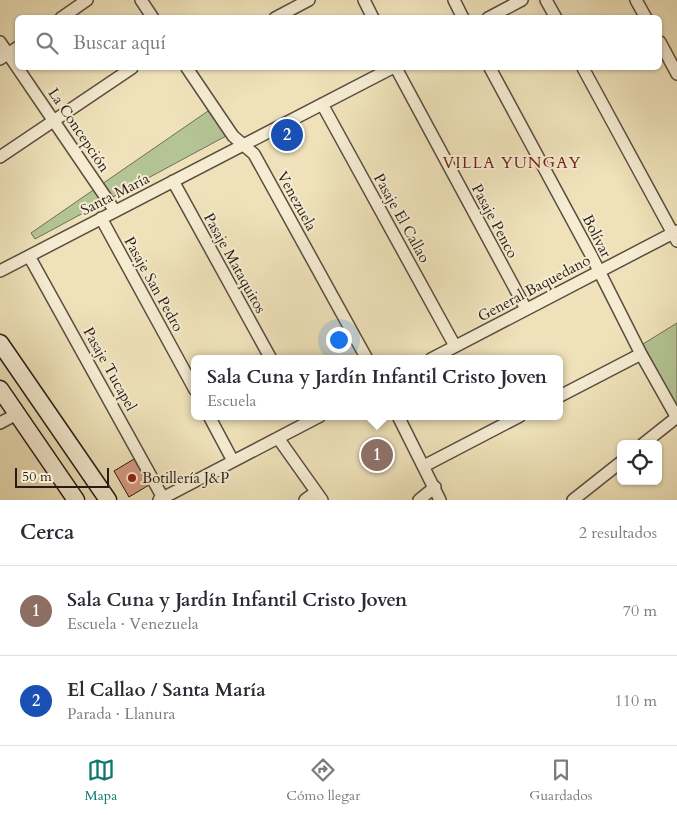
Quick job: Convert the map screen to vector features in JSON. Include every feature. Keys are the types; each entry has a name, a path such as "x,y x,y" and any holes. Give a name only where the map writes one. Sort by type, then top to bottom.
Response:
{"street":[{"path":"65,15 87,0"},
{"path":"141,0 151,15"},
{"path":"281,15 309,0"},
{"path":"364,0 372,15"},
{"path":"454,0 462,15"},
{"path":"494,15 522,0"},
{"path":"546,0 554,15"},
{"path":"636,0 644,15"},
{"name":"La Concepción","path":"0,42 9,54"},
{"path":"662,46 677,74"},
{"name":"La Concepción","path":"20,70 115,211"},
{"path":"0,157 129,70"},
{"name":"Venezuela","path":"188,70 233,136 254,154 365,355"},
{"name":"Santa María","path":"0,271 388,70"},
{"name":"Pasaje Penco","path":"397,70 526,309"},
{"name":"Bolívar","path":"491,70 640,354 677,417"},
{"path":"584,70 676,235"},
{"name":"Pasaje El Callao","path":"322,104 455,346"},
{"name":"Pasaje Mataquitos","path":"173,181 269,355"},
{"name":"Pasaje San Pedro","path":"101,218 191,384"},
{"name":"General Baquedano","path":"438,355 598,272 676,235"},
{"name":"Pasaje Tucapel","path":"30,256 161,499"},
{"path":"0,343 108,500"},
{"path":"563,394 640,354"},
{"path":"0,389 76,500"},
{"path":"0,423 17,414"},
{"path":"649,440 677,417"},
{"path":"211,420 233,462"},
{"path":"161,499 278,438 304,420"},
{"path":"400,420 440,500"},
{"path":"424,466 512,420"},
{"path":"278,438 319,496 305,500"},
{"path":"573,500 617,465"},
{"path":"419,500 435,487"}],"green space":[{"path":"208,111 226,136 35,239 31,233"},
{"path":"677,323 677,407 643,344"}],"building":[{"name":"Botillería J&P","path":"134,459 149,485 129,497 114,471"}],"place":[{"name":"El Callao / Santa María","path":"287,135"},
{"name":"Sala Cuna y Jardín Infantil Cristo Joven","path":"377,455"},
{"name":"Botillería J&P","path":"132,478"}],"district":[{"name":"VILLA YUNGAY","path":"512,162"}]}
